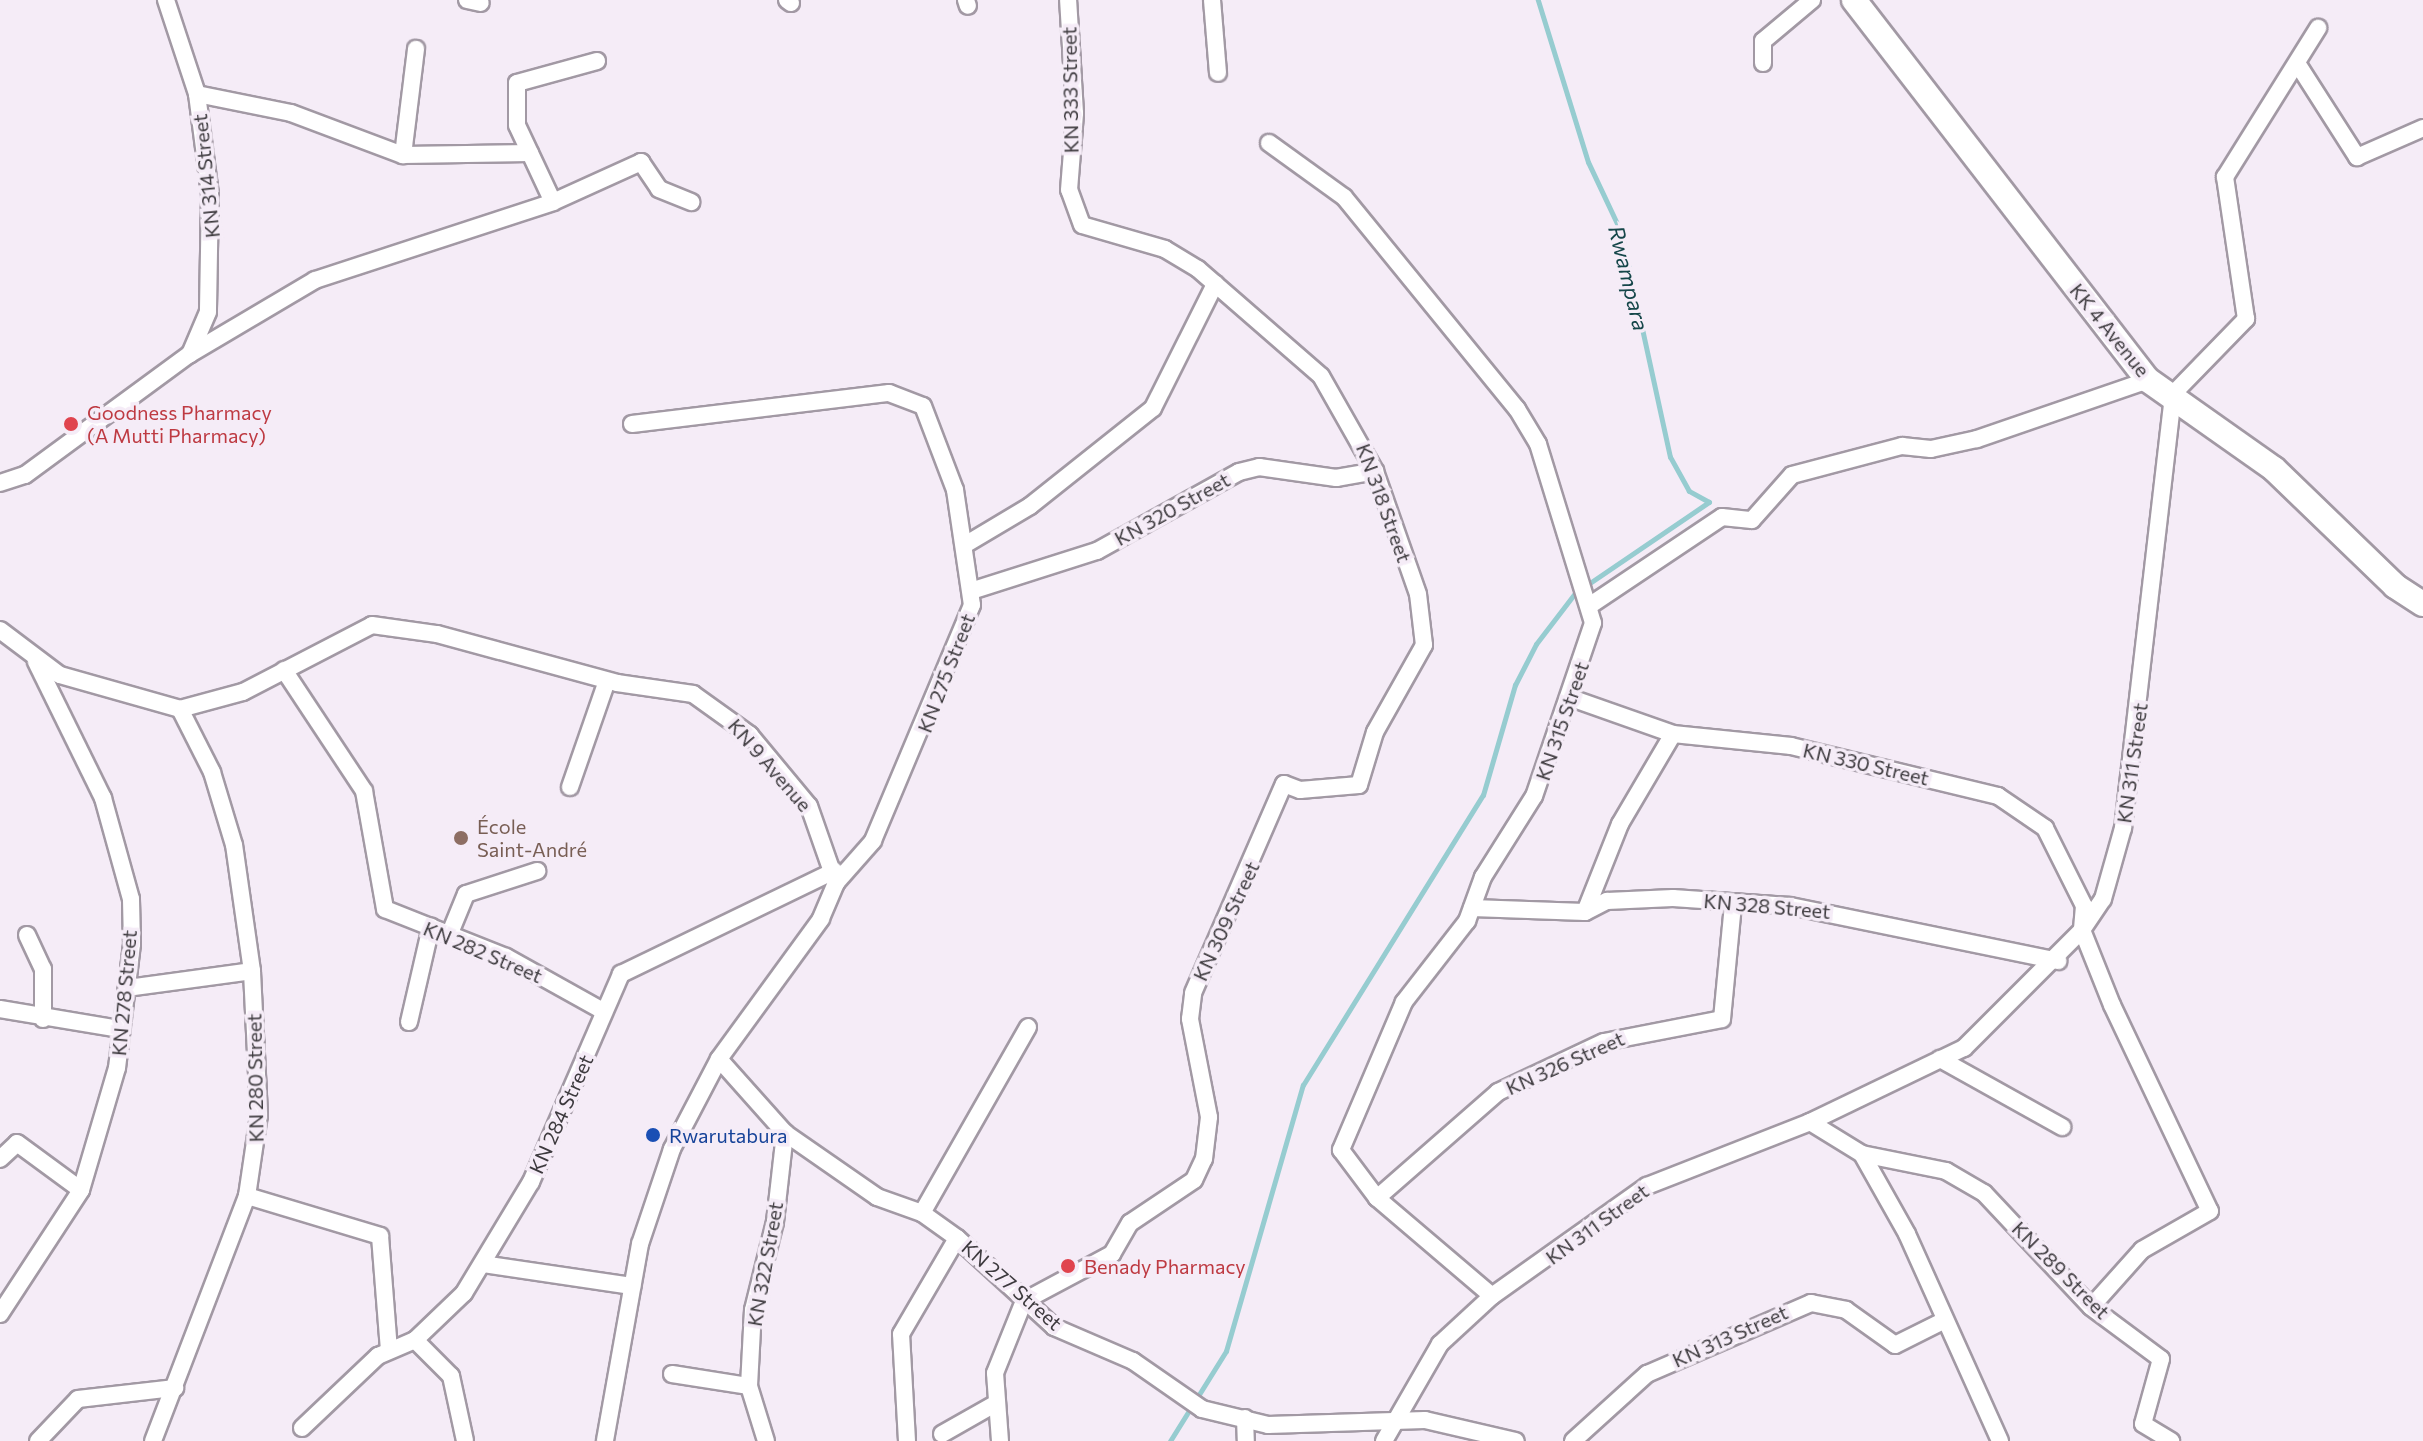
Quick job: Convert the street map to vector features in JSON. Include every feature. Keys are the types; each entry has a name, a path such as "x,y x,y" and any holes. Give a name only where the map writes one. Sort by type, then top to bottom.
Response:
{"main road":[{"name":"KK 4 Avenue","path":"1854,0 2148,380 2173,394 2274,469 2395,586 2423,604"}],"street":[{"name":"KN 314 Street","path":"166,0 197,94 214,257 208,312 190,354"},
{"name":"KN 333 Street","path":"1068,0 1075,113 1069,190 1082,225"},
{"path":"1212,0 1218,73"},
{"path":"1763,63 1763,41 1812,0"},
{"path":"2173,394 2246,319 2225,177 2318,28"},
{"path":"403,155 416,49"},
{"path":"553,202 517,125 517,83 597,61"},
{"path":"2297,63 2357,157 2423,128"},
{"path":"197,94 291,113 403,155 530,153"},
{"name":"KN 315 Street","path":"1269,143 1344,197 1502,386 1538,444 1566,550 1589,606 1591,636 1552,759 1472,908 1404,1002 1341,1150 1377,1198 1492,1296"},
{"path":"0,483 25,475 190,354 315,280 553,202 641,162 659,189 692,202"},
{"name":"KN 318 Street","path":"1082,225 1165,249 1215,284 1321,376 1375,471 1418,594 1424,645 1375,732 1359,785 1300,790 1284,784"},
{"path":"968,543 1030,506 1153,408 1215,284"},
{"path":"1589,606 1722,517 1752,520 1792,475 1902,446 1931,449 1977,439 2148,380"},
{"name":"KN 275 Street","path":"632,424 906,394 923,406 968,543 974,590 950,673 873,841 835,877"},
{"name":"KN 311 Street","path":"1384,1441 1392,1417 1440,1344 1492,1296 1647,1186 1810,1122 1940,1059 1992,1028 2058,961 2082,930 2103,899 2123,828 2173,394"},
{"name":"KN 320 Street","path":"974,590 1097,551 1239,472 1259,467 1336,478 1375,471"},
{"name":"KN 9 Avenue","path":"0,630 36,662 90,688 180,709 243,692 372,625 481,644 607,681 671,688 718,706 809,806 835,877"},
{"name":"KN 278 Street","path":"0,1314 81,1190 104,1123 127,988 131,899 123,860 103,798 36,662"},
{"name":"KN 282 Street","path":"284,670 364,791 385,909 450,933 603,1011"},
{"path":"570,787 607,681"},
{"name":"KN 330 Street","path":"1571,698 1673,734 1791,746 2023,807 2071,874 2084,906 2082,930 2210,1211 2142,1250 2091,1307"},
{"name":"KN 280 Street","path":"153,1441 247,1196 259,1115 252,971 222,800 180,709"},
{"path":"1585,912 1620,824 1673,734"},
{"name":"KN 309 Street","path":"1024,1301 1112,1254 1153,1202 1194,1180 1209,1117 1190,1019 1193,993 1284,784"},
{"path":"450,933 466,894 537,871"},
{"path":"605,1441 632,1286 672,1149 719,1059 821,919 835,877"},
{"name":"KN 284 Street","path":"415,1340 483,1264 550,1142 621,974 835,877"},
{"name":"KN 328 Street","path":"1472,908 1585,912 1637,899 1816,909 2058,961"},
{"name":"KN 326 Street","path":"1377,1198 1498,1092 1615,1038 1722,1019 1733,904"},
{"path":"409,1022 431,927"},
{"path":"27,935 43,969 43,1019"},
{"path":"127,988 252,971"},
{"path":"0,1009 43,1019 120,1029"},
{"path":"922,1213 1028,1027"},
{"name":"KN 277 Street","path":"719,1059 785,1133 877,1197 922,1213 957,1238 1054,1327 1133,1361 1183,1400 1268,1425 1392,1417 1516,1441"},
{"path":"1940,1059 2062,1127"},
{"path":"1810,1122 1862,1154 2000,1441"},
{"name":"KN 322 Street","path":"766,1441 749,1386 753,1310 775,1222 785,1133"},
{"path":"0,1159 17,1143 81,1190"},
{"name":"KN 289 Street","path":"1862,1154 1919,1162 1963,1179 2091,1307 2161,1359 2143,1424 2171,1441"},
{"path":"247,1196 380,1236 389,1351"},
{"path":"907,1441 901,1334 957,1238"},
{"path":"483,1264 632,1286"},
{"path":"1000,1441 993,1405 995,1373 1024,1301"},
{"name":"KN 313 Street","path":"1573,1441 1647,1374 1811,1303 1846,1310 1895,1345 1943,1321"},
{"path":"302,1428 389,1351 415,1340 451,1376 465,1441"},
{"path":"672,1374 749,1386"},
{"path":"38,1441 78,1399 175,1388"},
{"path":"942,1434 993,1405"},
{"path":"1245,1418 1246,1441"}],"waterway":[{"name":"Rwampara","path":"1170,1441 1226,1351 1303,1085 1483,795 1515,685 1536,644 1575,593 1709,502 1689,491 1670,457 1621,232 1588,162 1538,0"}],"place":[{"name":"Goodness Pharmacy (A Mutti Pharmacy)","path":"71,424"},
{"name":"École Saint-André","path":"461,838"},
{"name":"Rwarutabura","path":"653,1135"},
{"name":"Benady Pharmacy","path":"1068,1266"}]}
